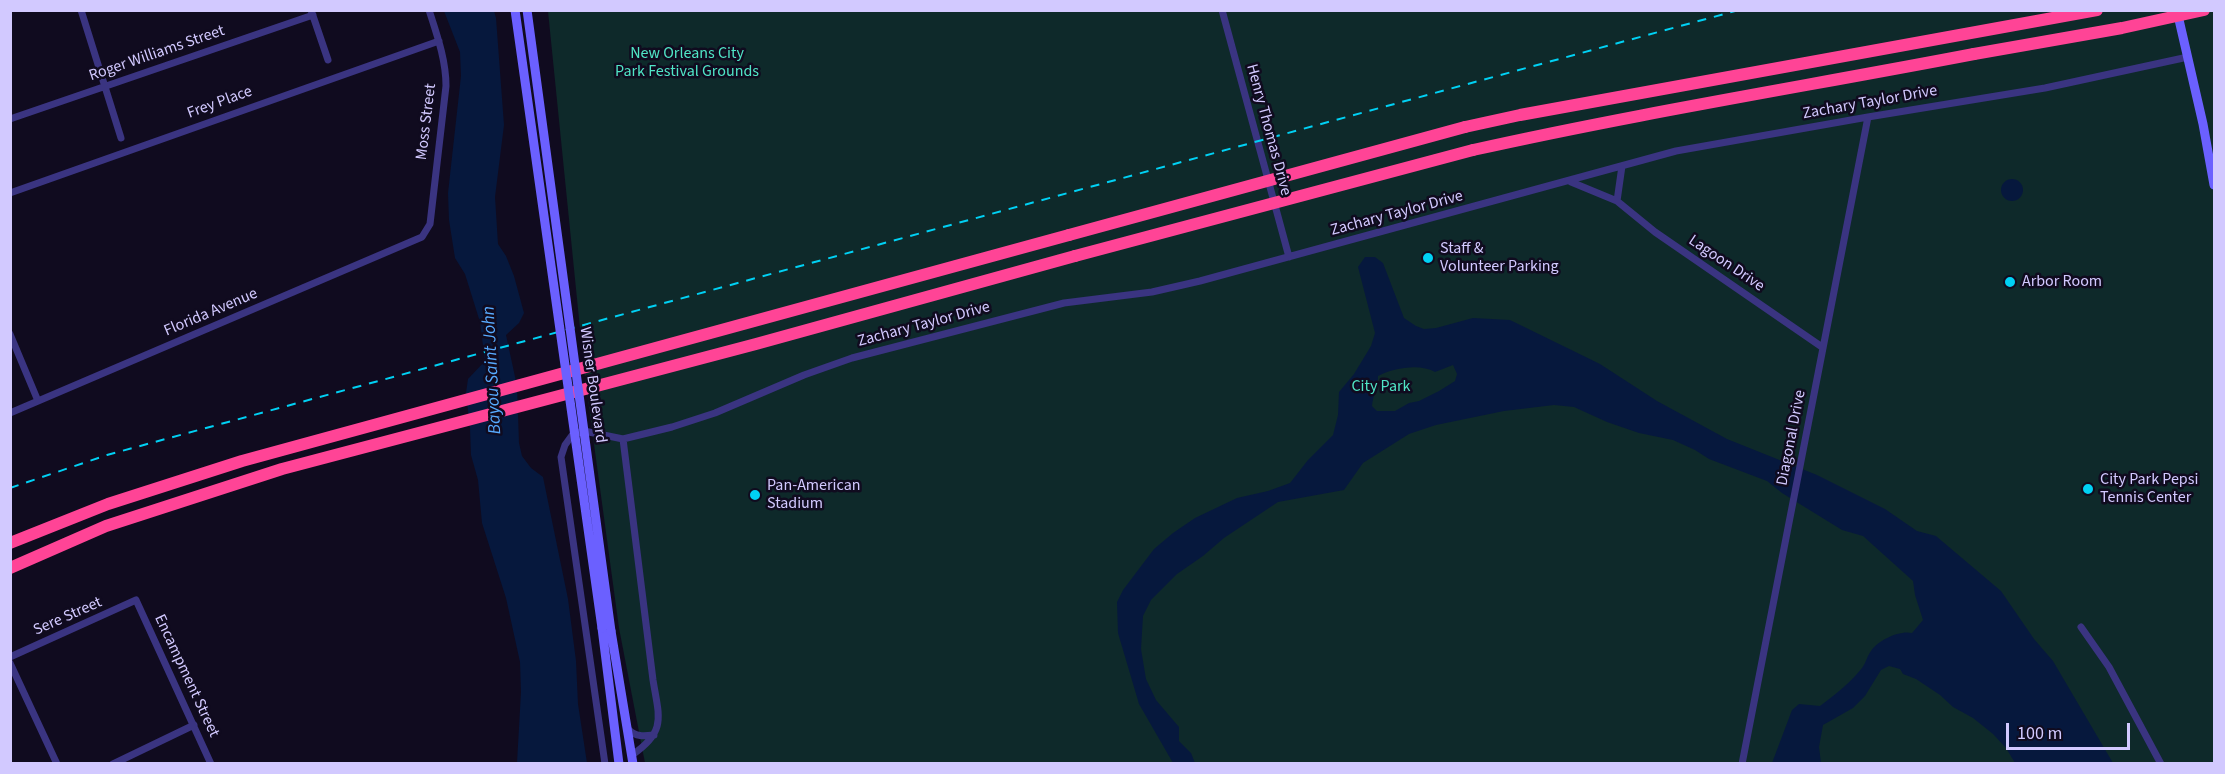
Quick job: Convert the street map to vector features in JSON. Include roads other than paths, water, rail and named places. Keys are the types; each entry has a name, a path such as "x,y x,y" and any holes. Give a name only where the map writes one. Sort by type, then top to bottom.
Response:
{"highway":[{"path":"10,543 108,504 242,461 1465,127 1541,111 2097,10"},
{"path":"10,568 106,526 282,469 756,344 1473,150 1674,108 1794,89 2122,28 2204,10"}],"street":[{"path":"81,10 121,138"},
{"name":"Moss Street","path":"422,237 429,225 446,86 446,73 439,41 429,10"},
{"name":"Wisner Boulevard","path":"515,10 607,629 633,759"},
{"name":"Wisner Boulevard","path":"527,10 607,629 619,764"},
{"name":"Henry Thomas Drive","path":"1222,10 1289,256"},
{"path":"2177,10 2214,185"},
{"path":"312,13 328,60"},
{"name":"Roger Williams Street","path":"10,119 312,13"},
{"name":"Frey Place","path":"10,193 439,41"},
{"name":"Zachary Taylor Drive","path":"605,764 561,457 565,445 573,434 584,431 623,439 672,427 715,413 804,375 852,358 1064,303 1152,292 1571,182 1676,152 2045,88 2188,57"},
{"name":"Diagonal Drive","path":"1742,764 1868,117"},
{"path":"1617,201 1622,166"},
{"name":"Lagoon Drive","path":"1571,182 1617,201 1655,232 1822,347"},
{"name":"Florida Avenue","path":"10,413 422,237"},
{"path":"10,334 38,401"},
{"path":"623,439 659,713 659,725 654,735 633,759"},
{"name":"Sere Street","path":"10,657 136,600"},
{"name":"Encampment Street","path":"136,600 211,764"},
{"path":"2081,627 2109,667 2162,764"},
{"path":"10,663 57,764"},
{"path":"113,764 194,725"},
{"path":"629,730 633,734 643,736 654,735"}],"water":[{"name":"Bayou Saint John","path":"444,11 494,11 496,18 504,125 495,197 498,244 514,276 524,313 519,323 506,335 517,386 519,443 522,456 531,468 543,477 568,599 576,661 578,704 587,763 517,763 521,692 520,662 506,598 482,523 478,480 471,455 466,393 468,379 485,361 480,322 465,274 455,258 449,220 448,193 461,76 460,52"},
{"path":"2012,179 2020,182 2023,190 2020,198 2012,201 2004,198 2001,190 2004,182"},
{"path":"1365,257 1375,257 1383,263 1404,318 1416,326 1424,329 1436,328 1473,318 1510,320 1600,364 1657,401 1727,439 1817,475 1885,509 1917,531 1936,536 2001,591 2034,639 2053,661 2113,763 2015,763 2006,748 1993,734 1973,718 1953,707 1916,679 1903,674 1900,669 1889,666 1881,670 1865,696 1853,708 1823,725 1819,747 1821,763 1772,763 1792,710 1799,704 1820,706 1842,689 1857,673 1874,647 1896,634 1912,633 1923,620 1913,581 1863,536 1842,530 1782,493 1767,481 1709,459 1673,440 1639,433 1574,407 1554,405 1504,411 1436,425 1409,434 1363,463 1344,490 1278,502 1224,538 1177,574 1151,600 1143,616 1141,649 1146,679 1156,700 1179,727 1179,741 1191,753 1195,763 1173,763 1139,704 1118,633 1117,602 1123,590 1154,549 1173,533 1195,518 1237,498 1290,483 1308,460 1333,435 1338,415 1339,392 1354,374 1371,346 1375,333 1358,267","holes":["1453,365 1457,374 1455,381 1439,391 1395,411 1377,411 1372,406 1378,376 1384,373 1414,367 1435,372"]}],"railway":[{"path":"10,488 107,455 1739,10"}],"place":[{"name":"Staff & Volunteer Parking","path":"1428,258"},
{"name":"Arbor Room","path":"2010,282"},
{"name":"City Park Pepsi Tennis Center","path":"2088,489"},
{"name":"Pan-American Stadium","path":"755,495"}],"park label":[{"name":"New Orleans City Park Festival Grounds","path":"687,63"},
{"name":"City Park","path":"1381,387"}]}
